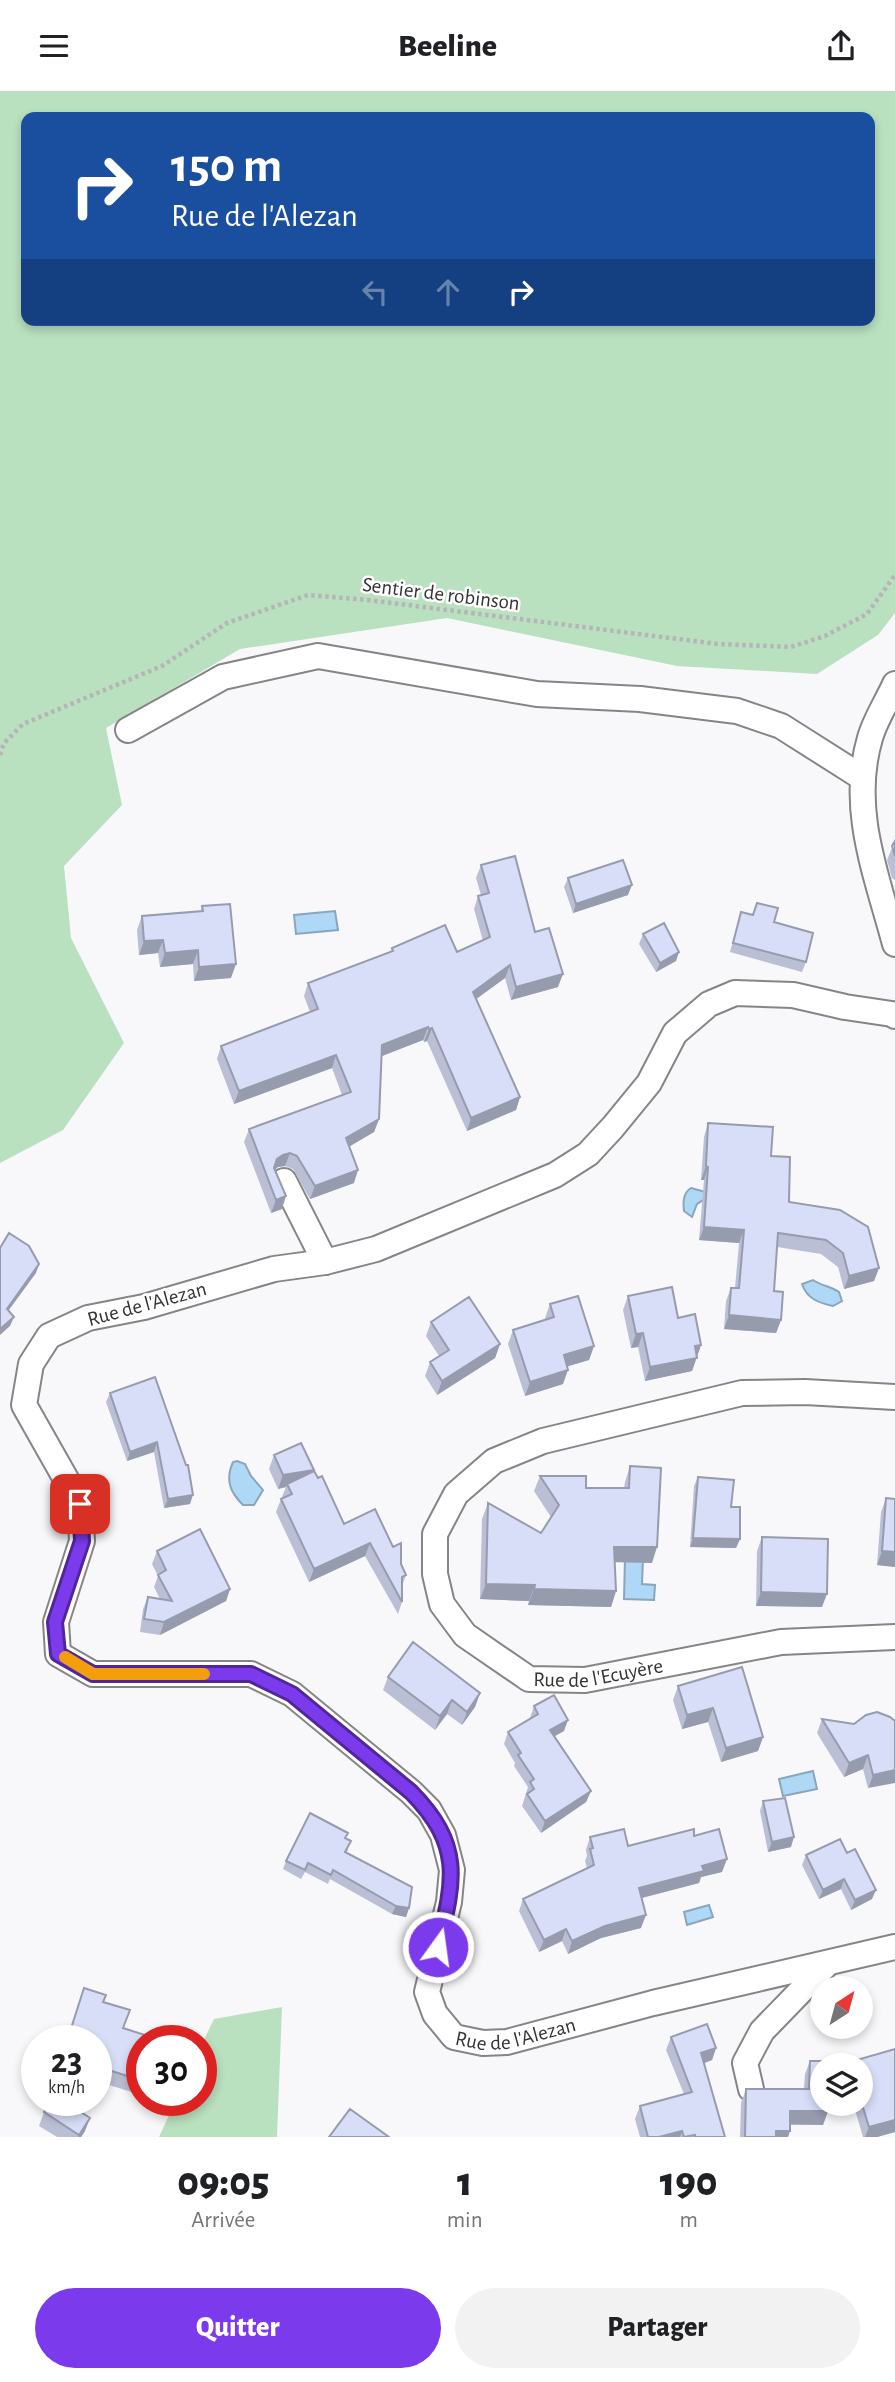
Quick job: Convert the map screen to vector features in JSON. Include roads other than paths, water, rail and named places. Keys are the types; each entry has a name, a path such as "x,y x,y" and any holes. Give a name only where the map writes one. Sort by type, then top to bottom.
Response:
{"street":[{"path":"128,730 223,677 318,656 537,694 640,699 737,711 781,726 863,778"},
{"path":"895,684 870,737 863,778 863,821 895,944"},
{"name":"Rue de l'Alezan","path":"894,1010 845,1007 793,995 735,993 709,1004 675,1033 649,1083 588,1154 555,1175 376,1249 325,1262 274,1269 144,1307 88,1318 49,1336 31,1364 24,1405 80,1504 82,1541 55,1622 58,1654 93,1674 251,1674 292,1694 411,1792 429,1810 443,1835 452,1870 449,1902 427,1992 435,2014 454,2037 484,2043 507,2042 653,2003 895,1947"},
{"path":"284,1181 325,1262"},
{"name":"Rue de l'Ecuyère","path":"895,1397 805,1392 742,1394 543,1441 495,1461 456,1495 435,1534 435,1574 442,1604 465,1635 529,1679 585,1680 782,1642 895,1637"},
{"path":"751,2088 745,2063 762,2031 828,1962"}],"water":[{"path":"335,911 338,930 296,934 294,915"},
{"path":"691,1188 713,1194 697,1204 692,1217 684,1211 685,1195"},
{"path":"813,1280 839,1292 842,1301 833,1306 810,1297 802,1284"},
{"path":"233,1462 245,1464 263,1490 254,1505 243,1505 232,1490 229,1474"},
{"path":"625,1558 643,1558 642,1584 655,1585 654,1600 624,1599"},
{"path":"813,1771 817,1789 783,1796 779,1779"},
{"path":"709,1905 713,1917 687,1925 684,1912"}]}
